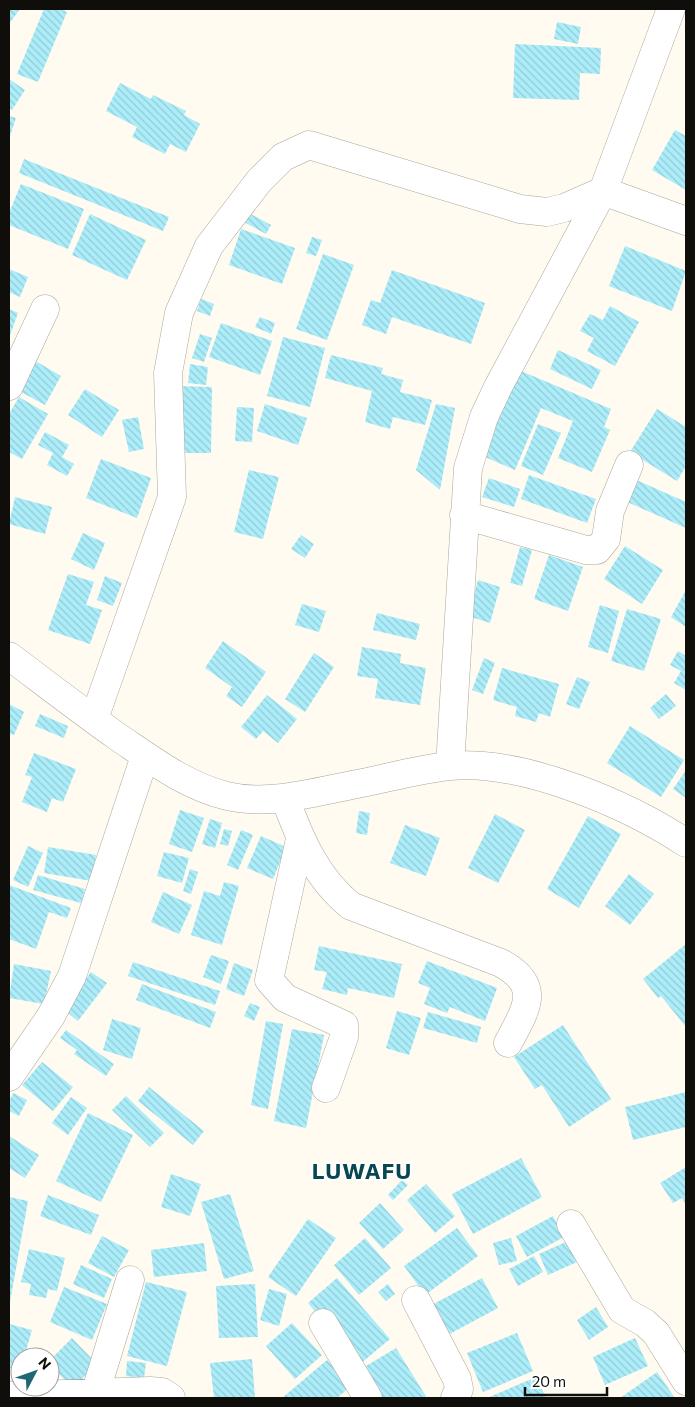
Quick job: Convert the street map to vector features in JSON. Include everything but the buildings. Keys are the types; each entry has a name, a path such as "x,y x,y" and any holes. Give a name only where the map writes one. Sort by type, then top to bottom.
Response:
{"street":[{"path":"450,766 468,468 484,416 603,191 671,9"},
{"path":"94,719 172,497 168,373 179,313 209,246 259,181 283,157 308,145 520,209 547,212 564,208 603,191 686,221"},
{"path":"9,386 45,309"},
{"path":"464,515 586,550 597,550 606,539 610,511 629,465"},
{"path":"9,656 145,756 194,785 214,792 244,798 285,798 450,766 492,767 549,779 664,828 686,843"},
{"path":"9,1077 51,1016 72,976 145,756"},
{"path":"285,798 300,839 323,879 351,906 501,963 523,979 528,995 521,1019 508,1043"},
{"path":"300,839 269,980 286,998 344,1025 344,1037 326,1088"},
{"path":"571,1224 622,1310 645,1323 656,1332 686,1381"},
{"path":"95,1394 130,1280"},
{"path":"416,1300 457,1379 459,1389 454,1398"},
{"path":"323,1323 368,1398"},
{"path":"60,1396 162,1392 171,1398"}],"district":[{"name":"LUWAFU","path":"362,1170"}]}
